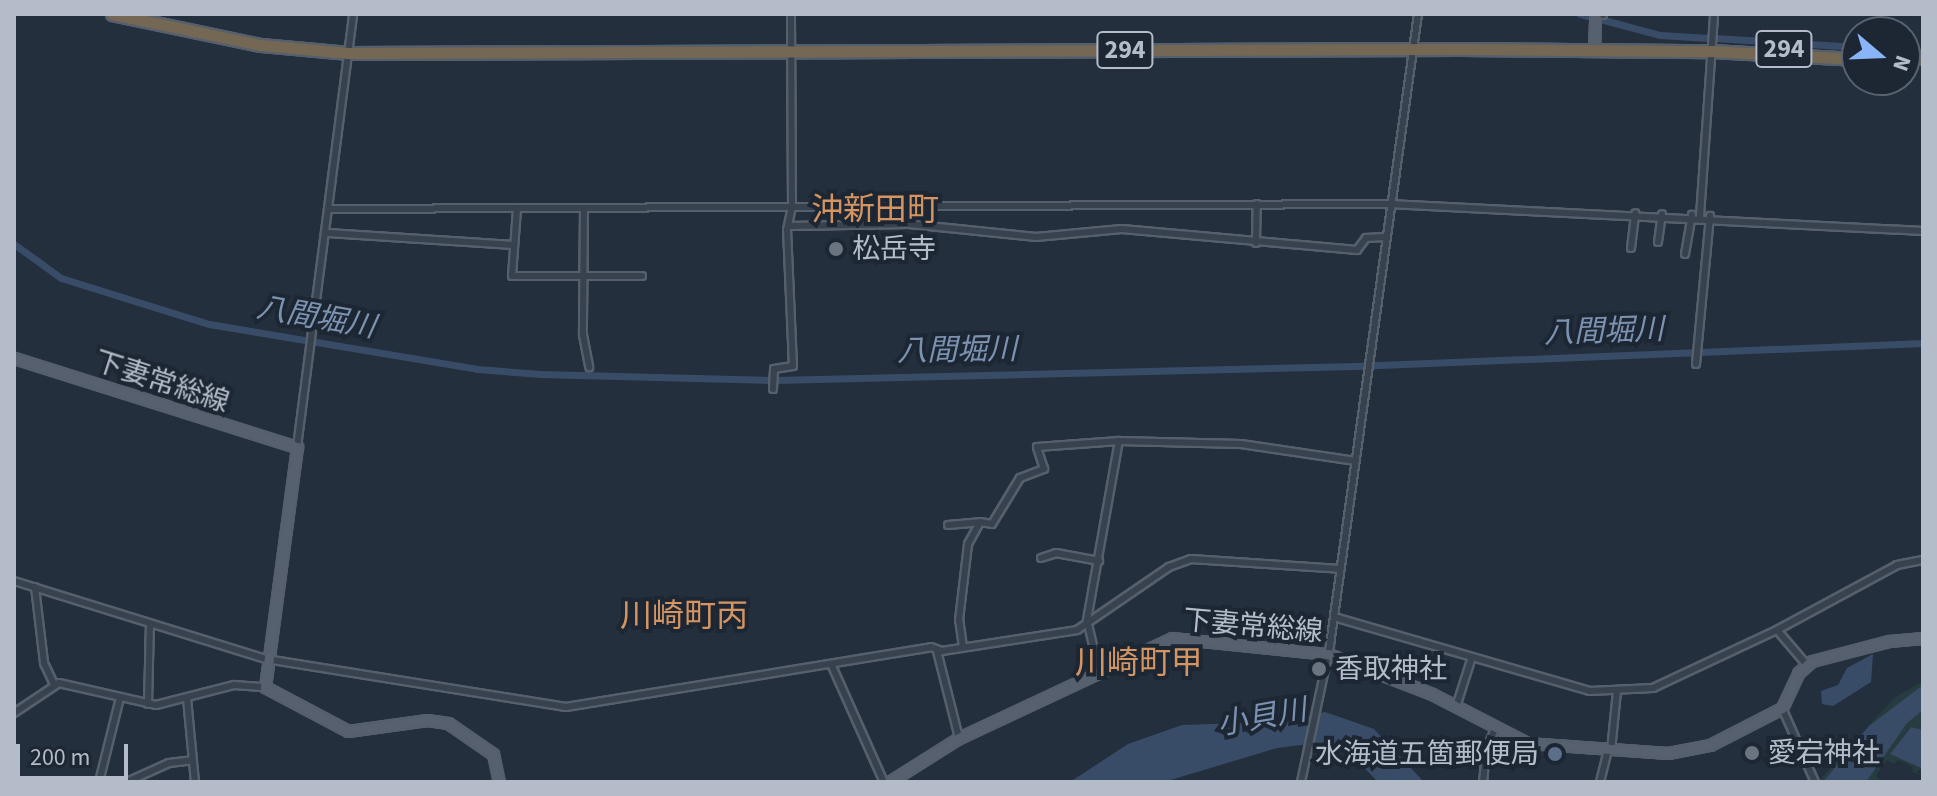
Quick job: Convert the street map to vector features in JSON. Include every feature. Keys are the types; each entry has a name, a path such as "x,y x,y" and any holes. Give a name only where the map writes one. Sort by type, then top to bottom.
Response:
{"highway":[{"name":"294","path":"112,14 261,45 349,50 1594,46 1841,55"},
{"name":"294","path":"136,14 262,40 349,50"}],"main road":[{"path":"1594,46 1601,14"},
{"name":"下妻常総線","path":"14,358 297,447"},
{"path":"297,447 266,659 265,687 348,731 427,720 448,723 493,754 499,782"},
{"name":"下妻常総線","path":"886,782 959,738 1172,638 1328,654 1456,707 1527,743 1609,752 1689,752 1782,708"},
{"path":"1782,708 1806,664 1879,643 1923,638"}],"street":[{"path":"297,447 328,233 353,14"},
{"path":"773,389 774,372 793,366 791,14"},
{"path":"1301,782 1334,617 1389,204 1418,14"},
{"path":"1685,254 1696,216 1714,14"},
{"path":"1256,243 1257,204"},
{"path":"331,209 1389,204 1710,216 1923,231"},
{"path":"584,208 583,278 589,367"},
{"path":"517,209 512,276 642,276"},
{"path":"1631,248 1635,213"},
{"path":"1658,242 1662,214"},
{"path":"1696,363 1695,345 1710,216"},
{"path":"790,226 909,224 1036,237 1122,229 1357,250 1366,238 1385,237"},
{"path":"328,233 514,245"},
{"path":"948,525 992,524 1020,478 1044,469 1037,447 1119,441 1241,444 1356,461"},
{"path":"1099,671 1088,627 1119,441"},
{"path":"963,647 962,576 968,544 980,522"},
{"path":"1041,558 1056,553 1099,561"},
{"path":"937,651 1088,627 1169,567 1191,559 1340,569"},
{"path":"1334,617 1471,660 1590,691 1617,691 1661,685 1777,630 1883,572 1923,560"},
{"path":"14,581 266,659 556,707 832,666 931,647 937,651 959,738"},
{"path":"35,587 44,663 54,684"},
{"path":"148,704 150,624"},
{"path":"1777,630 1806,664"},
{"path":"1456,707 1471,660"},
{"path":"832,666 886,782"},
{"path":"14,713 54,684 148,704 187,698 234,685 265,687"},
{"path":"1600,782 1609,752 1617,691"},
{"path":"99,782 120,698"},
{"path":"187,698 195,782"},
{"path":"1782,708 1815,782"},
{"path":"1483,782 1486,751 1496,726"},
{"path":"127,782 169,763 192,760"}],"green space":[{"path":"1923,681 1923,730 1910,727 1890,754 1923,769 1916,772 1923,776 1912,772 1913,767 1898,760 1894,764 1887,760 1876,775 1881,782 1818,782 1894,698"}],"water":[{"path":"1873,654 1871,682 1833,706 1822,704 1821,691 1838,685 1847,668"},
{"path":"1923,685 1923,710 1907,723 1866,782 1823,782 1869,726"},
{"path":"1325,712 1374,729 1424,782 1378,782 1351,754 1317,743 1277,748 1164,782 1070,782 1128,744 1182,725 1274,722"},
{"path":"1911,727 1923,730 1923,769 1890,754"}],"waterway":[{"path":"1580,14 1587,16"},
{"path":"1604,20 1660,35 1709,38"},
{"path":"1715,38 1841,46"},
{"name":"八間堀川","path":"14,244 61,278 209,324 477,369 540,374 775,380 1355,366 1923,343"}],"place":[{"name":"松岳寺","path":"836,249"},
{"name":"香取神社","path":"1319,669"},
{"name":"愛宕神社","path":"1752,753"},
{"name":"水海道五箇郵便局","path":"1555,754"}],"district":[{"name":"沖新田町","path":"875,210"},
{"name":"川崎町丙","path":"684,616"},
{"name":"川崎町甲","path":"1139,663"}],"water label":[{"name":"小貝川","path":"1262,718"}]}
